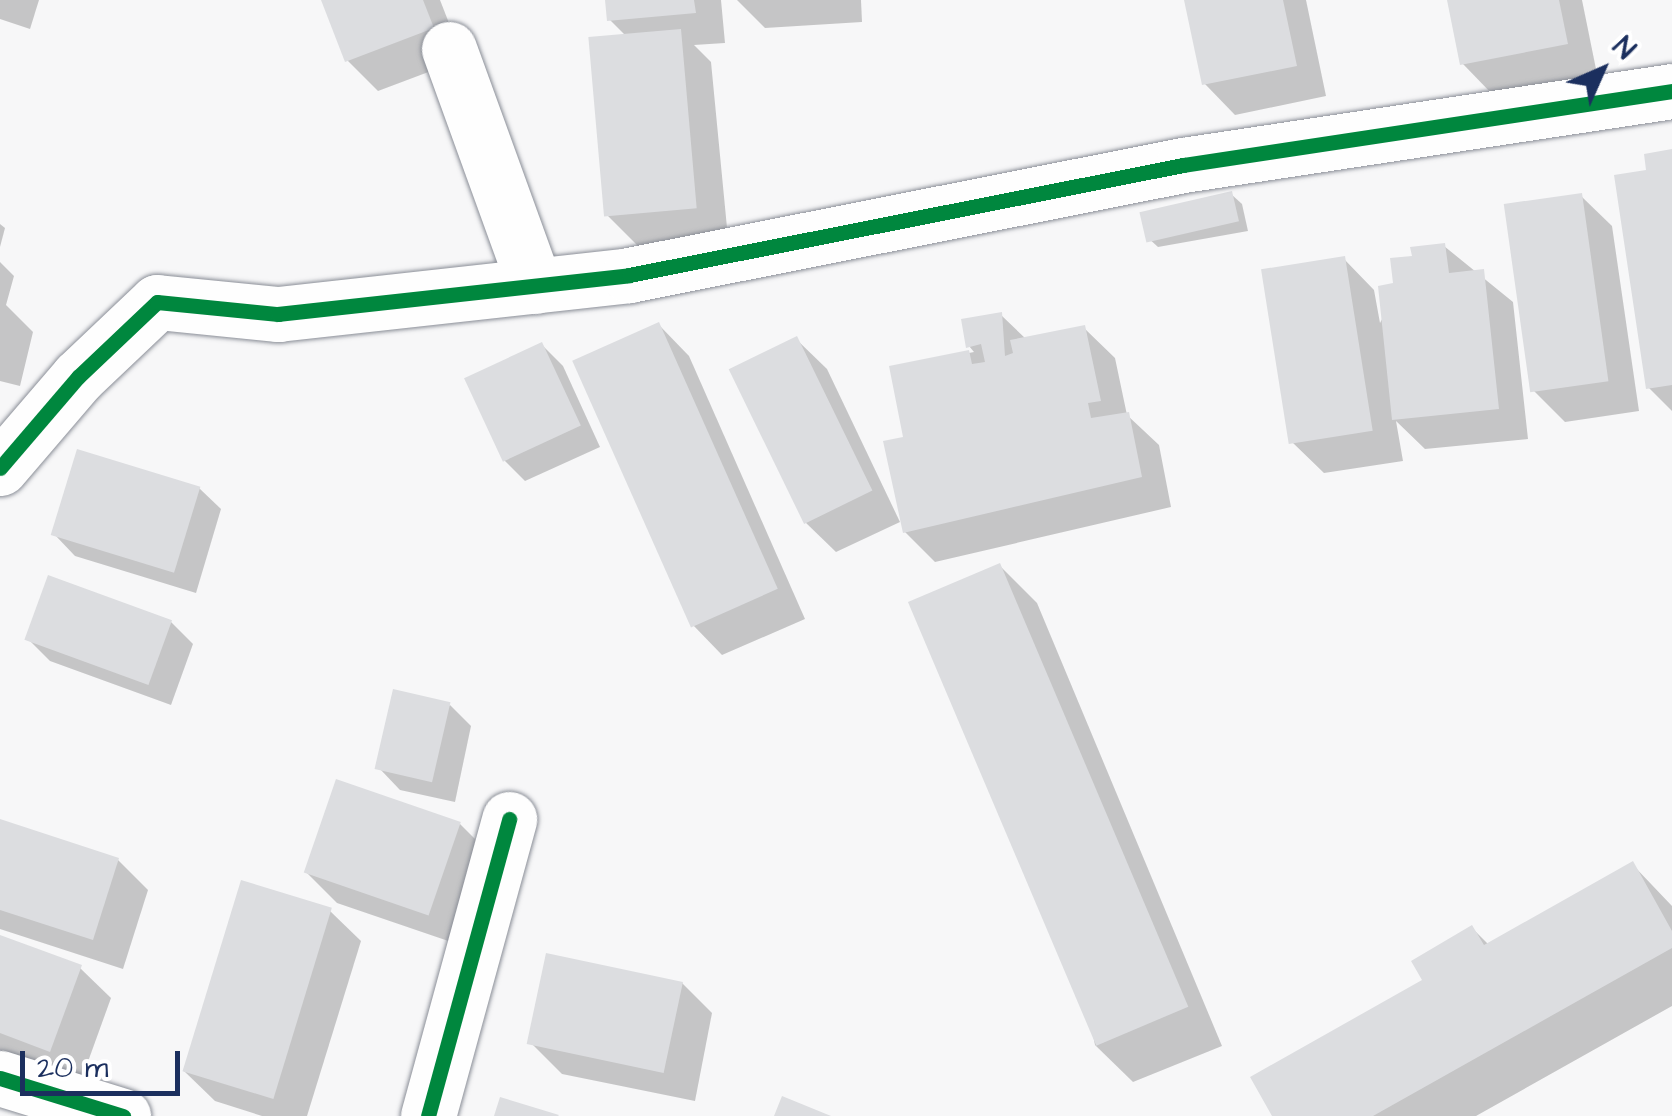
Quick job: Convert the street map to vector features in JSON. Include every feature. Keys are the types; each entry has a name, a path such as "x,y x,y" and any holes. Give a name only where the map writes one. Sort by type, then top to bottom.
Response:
{"street":[{"path":"449,49 536,286"},
{"path":"0,468 78,377 157,302 278,314 630,275 1183,165 1672,91"},
{"path":"428,1116 509,819"},
{"path":"0,1078 123,1116"}],"building":[{"path":"321,0 423,0 434,28 345,62"},
{"path":"605,0 694,0 696,13 607,21"},
{"path":"1184,0 1283,0 1297,66 1202,85"},
{"path":"1447,0 1559,0 1568,44 1460,65"},
{"path":"681,29 697,208 604,216 588,37"},
{"path":"1672,149 1672,385 1646,389 1614,175 1646,170 1644,154"},
{"path":"1232,191 1239,221 1146,243 1139,212"},
{"path":"1582,193 1608,381 1530,392 1504,204"},
{"path":"1445,243 1449,273 1484,269 1499,409 1392,420 1378,286 1393,283 1390,258 1412,256 1410,247"},
{"path":"1345,256 1373,431 1289,444 1261,269"},
{"path":"1002,312 1005,356 1013,353 1010,340 1085,325 1101,401 1088,403 1091,418 1129,412 1142,477 903,533 883,441 903,437 889,366 969,350 972,364 985,362 981,344 966,348 961,319"},
{"path":"659,322 778,589 691,627 572,361"},
{"path":"797,336 872,491 804,524 729,369"},
{"path":"542,342 581,425 503,462 464,378"},
{"path":"77,449 200,487 174,573 51,535"},
{"path":"1000,563 1188,1007 1096,1046 908,602"},
{"path":"48,575 172,620 148,685 24,640"},
{"path":"393,689 450,702 432,782 375,769"},
{"path":"336,779 461,822 429,916 304,873"},
{"path":"0,819 119,858 93,940 0,910"},
{"path":"1633,861 1672,931 1672,948 1373,1116 1272,1116 1250,1077 1422,980 1411,961 1472,925 1484,945"},
{"path":"241,880 332,908 273,1099 183,1071"},
{"path":"0,935 82,965 50,1052 0,1033"},
{"path":"546,953 683,982 664,1073 527,1044"},
{"path":"782,1096 831,1116 774,1116"},
{"path":"500,1097 559,1115 494,1116"}],"cycle path":[{"path":"0,468 78,377 157,302 278,314 629,275 1183,165 1672,91"},
{"path":"428,1116 509,819"},
{"path":"0,1078 123,1116"}]}
